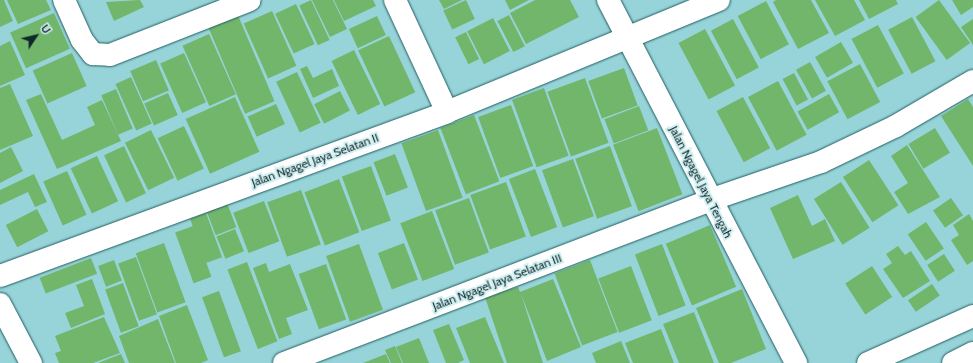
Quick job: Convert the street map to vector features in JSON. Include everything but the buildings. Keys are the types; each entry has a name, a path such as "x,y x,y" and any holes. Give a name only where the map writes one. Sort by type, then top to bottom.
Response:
{"street":[{"path":"64,0 82,40 93,54 110,55 250,0"},
{"path":"395,0 447,112"},
{"name":"Jalan Ngagel Jaya Tengah","path":"608,0 710,200 796,363"},
{"name":"Jalan Ngagel Jaya Selatan II","path":"0,276 447,112 719,0"},
{"name":"Jalan Ngagel Jaya Selatan III","path":"284,363 710,200 821,162 896,126 973,81"},
{"path":"0,304 31,363"},
{"path":"868,363 973,316"},
{"path":"953,363 973,353"}]}
